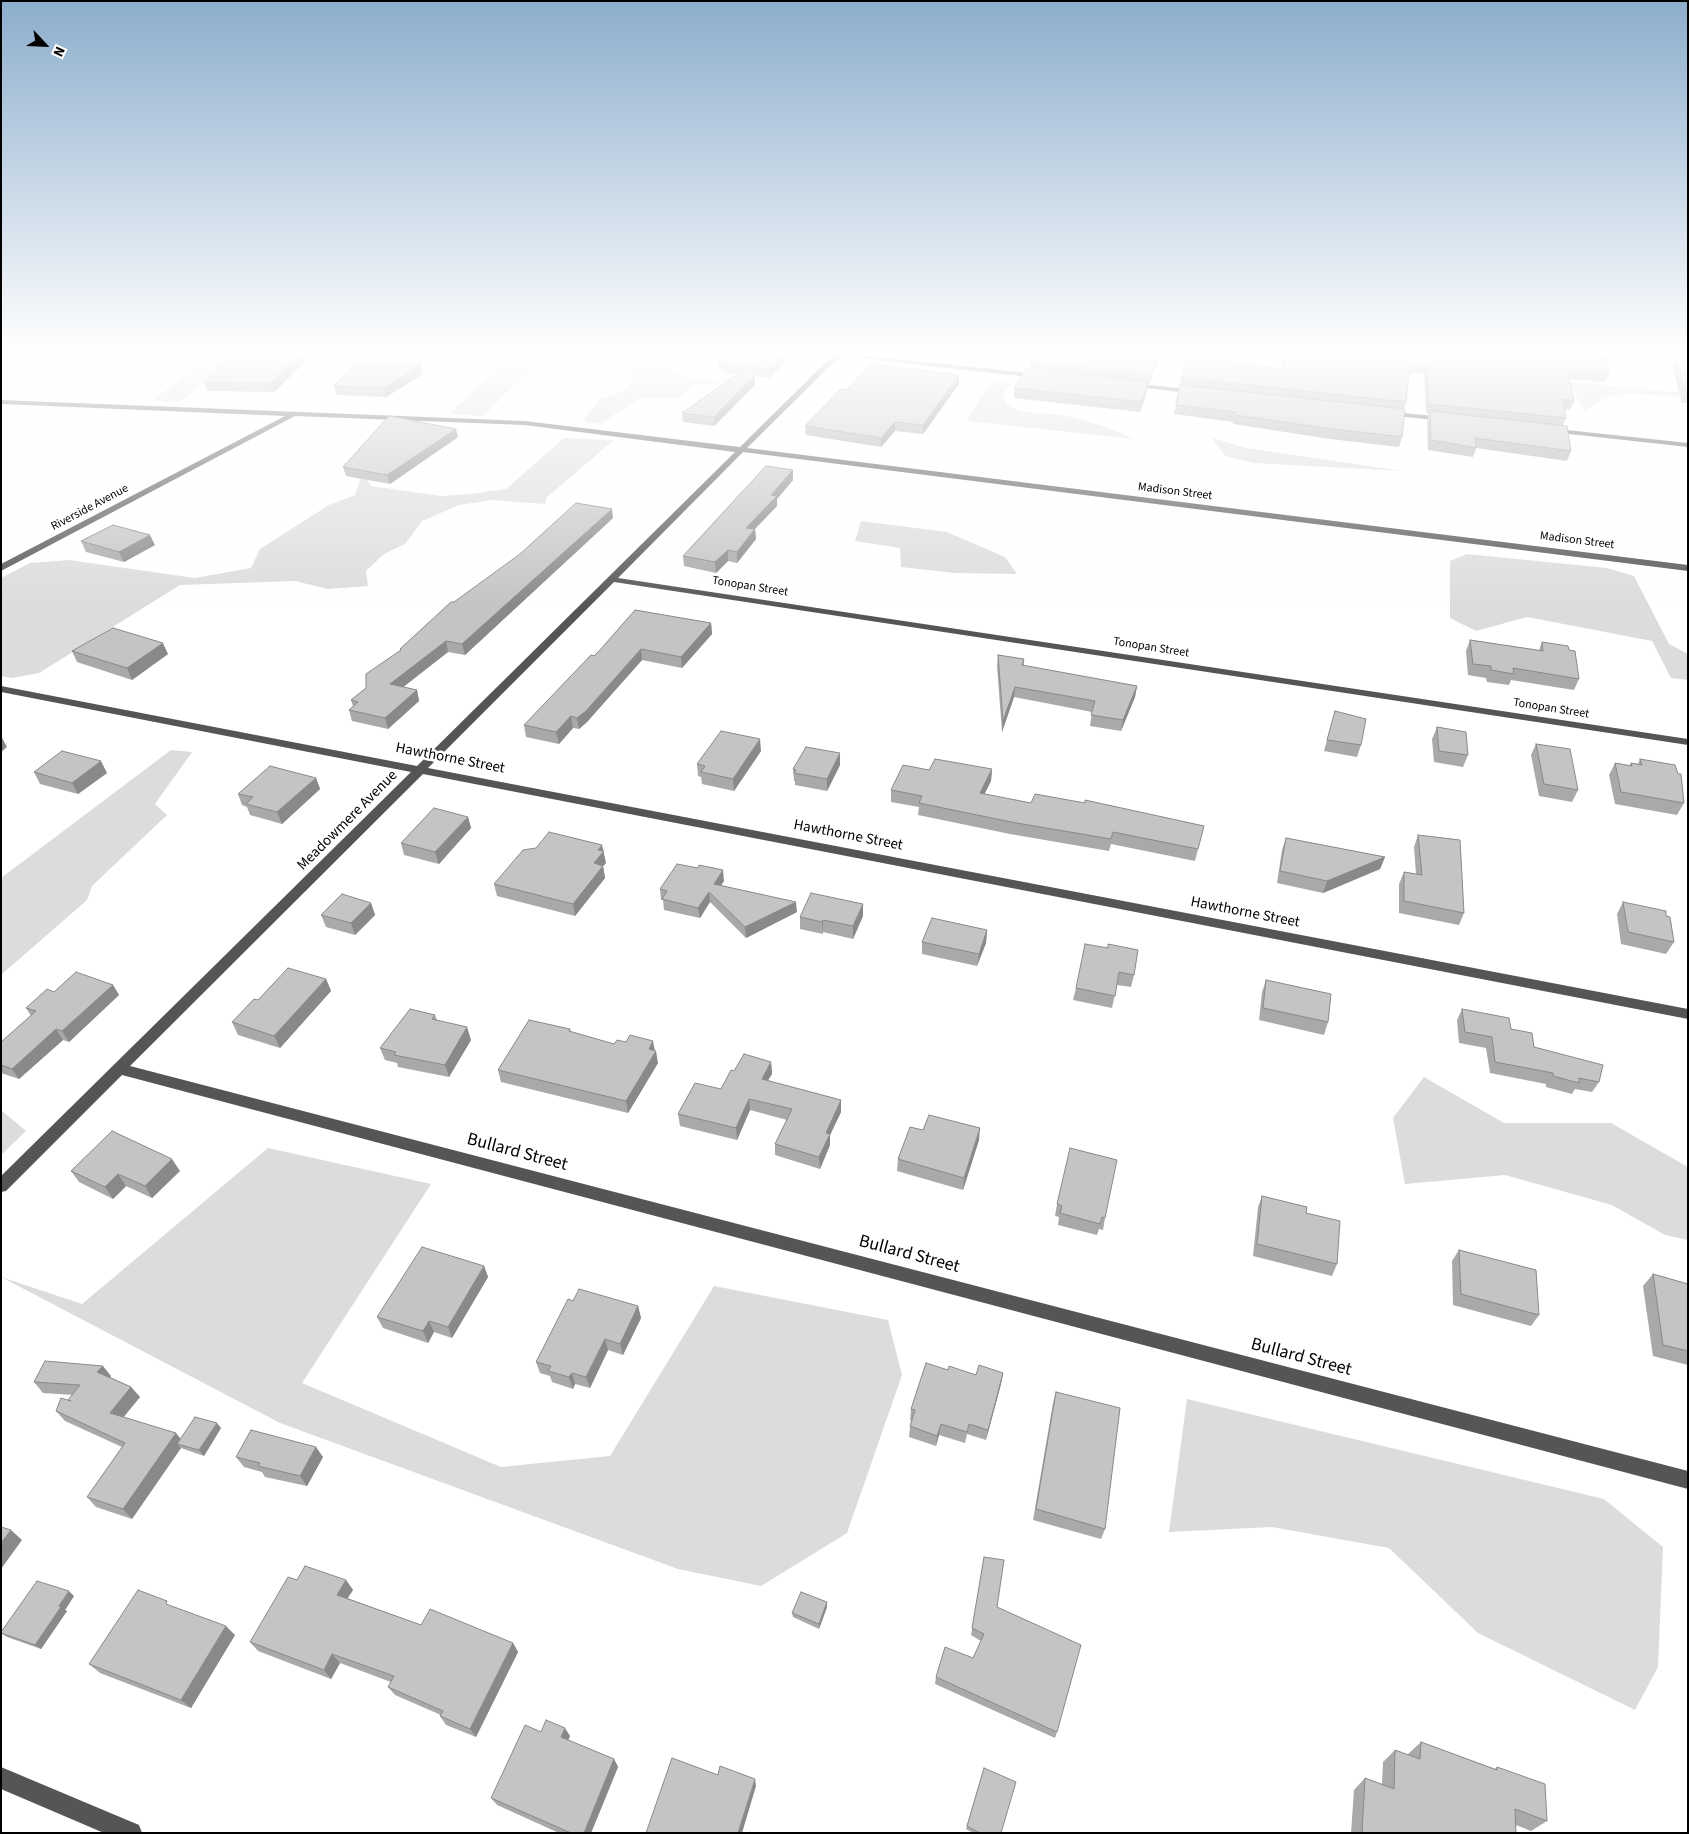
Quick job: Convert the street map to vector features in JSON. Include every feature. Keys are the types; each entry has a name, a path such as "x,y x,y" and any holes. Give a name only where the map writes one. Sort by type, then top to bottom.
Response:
{"street":[{"name":"Riverside Avenue","path":"1,568 251,436"},
{"name":"Madison Street","path":"630,436 1688,568"},
{"name":"Meadowmere Avenue","path":"1,1186 420,770 610,578 756,436"},
{"path":"1605,436 1688,444"},
{"name":"Tonopan Street","path":"610,578 1688,742"},
{"name":"Hawthorne Street","path":"1,689 1688,1014"},
{"name":"Bullard Street","path":"120,1069 1688,1480"},
{"path":"1,1778 131,1833"}],"shaded area":[{"path":"1102,436 1126,436 1134,439"},
{"path":"564,438 614,440 547,497 545,504 493,500 459,505 422,521 405,544 384,554 366,571 368,586 328,589 295,581 180,585 39,673 12,678 1,676 1,578 30,563 69,560 195,578 251,568 260,549 329,505 355,495 360,480 343,463 358,463 371,486 441,496 470,494 506,489"},
{"path":"1212,438 1246,448 1403,471 1253,463 1225,456"},
{"path":"861,521 947,532 1005,557 1017,574 955,573 901,567 900,548 855,541"},
{"path":"1467,554 1607,568 1634,576 1669,644 1688,654 1688,680 1671,678 1652,641 1527,617 1476,631 1450,618 1450,561"},
{"path":"171,750 192,752 155,804 167,815 92,886 87,900 1,975 1,878"},
{"path":"1424,1077 1504,1123 1611,1123 1688,1167 1688,1240 1665,1235 1612,1205 1505,1175 1405,1184 1393,1118"},
{"path":"1,1110 26,1131 1,1155"},
{"path":"268,1148 431,1184 302,1383 501,1467 610,1456 714,1286 888,1320 902,1375 847,1533 761,1586 678,1569 280,1423 1,1277 82,1304"},
{"path":"1187,1399 1604,1499 1663,1547 1658,1667 1635,1710 1478,1633 1389,1548 1272,1527 1169,1532"}],"building":[{"path":"371,436 446,436 387,475 343,467"},
{"path":"866,436 883,436 881,438"},
{"path":"1431,436 1569,436 1571,451 1475,438 1476,448 1431,440"},
{"path":"766,466 793,470 771,495 777,496 746,528 755,529 737,552 728,550 715,562 683,556"},
{"path":"576,503 612,509 462,644 446,641 390,684 417,690 385,718 349,710 358,702 351,700 366,688 366,674 401,650 451,602 454,602 520,554"},
{"path":"113,525 150,535 119,552 81,541"},
{"path":"635,610 711,623 681,657 641,649 586,711 577,718 571,716 556,732 524,725 591,655 594,656 600,650"},
{"path":"113,628 163,643 127,668 72,651"},
{"path":"1470,640 1543,651 1542,642 1568,646 1569,650 1575,651 1579,679 1513,668 1514,674 1491,670 1491,666 1473,664"},
{"path":"998,655 1024,659 1022,665 1137,686 1123,720 1091,715 1095,701 1015,687 1003,721"},
{"path":"1335,711 1366,719 1361,745 1327,740"},
{"path":"1437,727 1466,732 1468,755 1439,751"},
{"path":"721,731 760,739 733,779 701,772 705,766 697,764"},
{"path":"1536,744 1570,749 1578,790 1544,784"},
{"path":"806,747 840,753 827,779 794,773 796,770 793,769"},
{"path":"62,751 101,761 72,783 34,772"},
{"path":"935,759 992,769 980,793 1031,803 1035,794 1085,803 1085,800 1204,826 1198,849 1113,832 1111,839 1011,822 919,803 922,796 891,790 903,765 929,770"},
{"path":"1640,759 1675,765 1678,774 1681,774 1684,803 1621,792 1615,763 1632,766 1631,763 1642,765"},
{"path":"270,766 316,778 277,812 246,804 253,797 238,794"},
{"path":"434,808 468,817 435,852 401,843"},
{"path":"549,832 602,845 598,850 604,851 594,863 603,866 573,904 494,884 523,850 536,848"},
{"path":"1418,835 1460,840 1464,913 1404,901 1404,872 1422,875"},
{"path":"1286,838 1385,857 1327,881 1280,871"},
{"path":"677,864 698,868 699,865 723,870 714,884 796,902 745,927 709,892 698,908 662,899 667,891 660,889"},
{"path":"811,893 863,904 853,926 800,917"},
{"path":"342,894 371,903 351,923 321,915"},
{"path":"1623,902 1666,911 1666,916 1670,917 1674,942 1628,932"},
{"path":"932,918 987,930 979,954 922,942"},
{"path":"1085,944 1108,948 1108,944 1138,950 1134,975 1119,972 1115,996 1076,988"},
{"path":"288,968 326,979 274,1036 232,1022 254,999 258,1000"},
{"path":"76,972 113,985 62,1031 56,1029 12,1069 1,1065 1,1042 36,1011 26,1008 47,989 54,992"},
{"path":"1266,980 1331,994 1328,1022 1263,1008"},
{"path":"410,1009 435,1015 432,1019 467,1027 445,1065 394,1055 396,1052 380,1048"},
{"path":"1462,1009 1509,1018 1511,1029 1532,1033 1534,1047 1603,1065 1599,1082 1579,1078 1579,1083 1553,1076 1553,1073 1495,1062 1492,1037 1465,1032"},
{"path":"529,1020 570,1029 569,1031 614,1044 617,1040 626,1042 630,1035 653,1041 649,1049 656,1051 626,1101 498,1070"},
{"path":"744,1054 771,1062 762,1079 841,1100 826,1133 830,1134 819,1157 775,1144 792,1109 749,1099 736,1128 678,1114 695,1083 721,1089 731,1070 734,1071"},
{"path":"929,1115 980,1128 964,1178 898,1159 910,1127 923,1130"},
{"path":"112,1131 172,1159 145,1186 118,1174 105,1187 71,1171"},
{"path":"1070,1148 1117,1160 1105,1218 1102,1217 1100,1224 1060,1213 1062,1206 1057,1204"},
{"path":"1262,1196 1307,1207 1306,1213 1340,1221 1337,1264 1257,1244"},
{"path":"422,1247 484,1266 448,1327 429,1321 423,1331 377,1317"},
{"path":"1459,1250 1536,1270 1539,1315 1461,1294"},
{"path":"1653,1274 1688,1284 1688,1351 1663,1345"},
{"path":"579,1289 638,1306 620,1344 605,1339 586,1377 572,1373 569,1377 548,1371 551,1366 536,1362 568,1299 573,1301"},
{"path":"45,1361 103,1366 97,1372 131,1387 110,1413 176,1433 123,1509 87,1497 125,1443 56,1411 61,1398 71,1401 68,1400 80,1385 34,1382"},
{"path":"926,1363 948,1370 949,1366 976,1375 979,1365 1003,1373 988,1430 969,1424 967,1432 941,1424 937,1436 910,1426 915,1410 911,1409"},
{"path":"1056,1392 1120,1408 1105,1529 1036,1509"},
{"path":"195,1417 217,1423 199,1450 177,1444"},
{"path":"251,1430 316,1447 300,1476 258,1466 260,1463 236,1457"},
{"path":"1,1527 11,1530 1,1543"},
{"path":"984,1557 1004,1560 997,1607 1081,1645 1057,1732 936,1677 945,1647 973,1658 984,1634 972,1628"},
{"path":"305,1566 346,1580 337,1595 421,1625 430,1609 513,1643 470,1729 440,1716 443,1711 388,1687 394,1676 332,1654 324,1670 250,1642 288,1577 297,1580"},
{"path":"37,1581 69,1591 59,1606 61,1607 35,1645 1,1632"},
{"path":"138,1590 167,1601 166,1604 226,1626 181,1700 89,1664"},
{"path":"801,1592 827,1602 819,1624 792,1613"},
{"path":"546,1720 565,1728 561,1737 614,1759 584,1833 571,1833 491,1798 525,1725 541,1732"},
{"path":"1421,1742 1497,1770 1497,1767 1545,1784 1547,1821 1515,1809 1516,1833 1362,1833 1365,1778 1394,1789 1395,1750 1420,1759"},
{"path":"672,1758 718,1775 720,1766 755,1779 738,1833 646,1833"},
{"path":"984,1768 1016,1782 1001,1833 980,1833 967,1826"}]}
